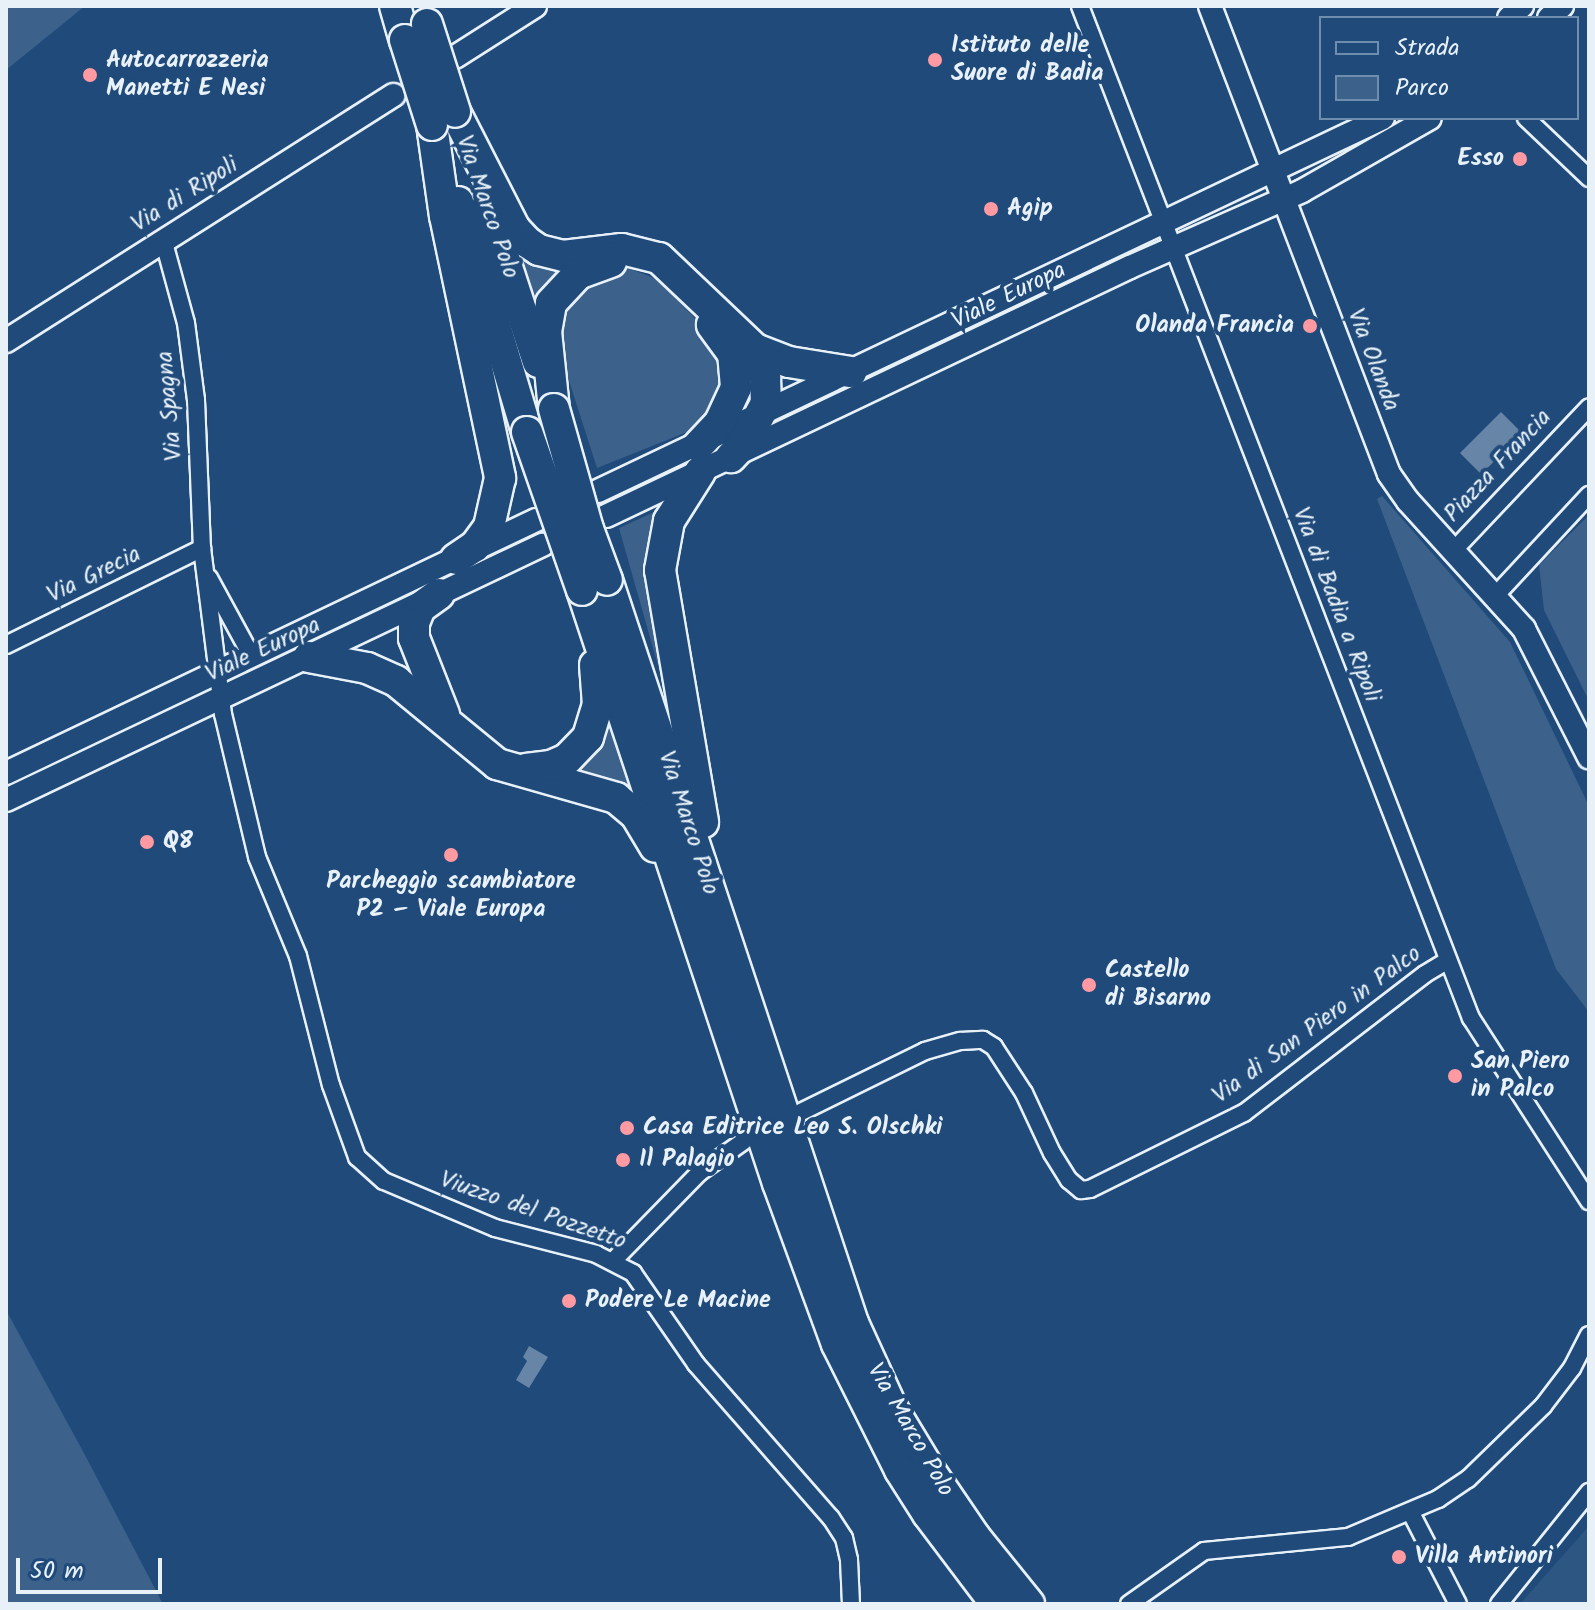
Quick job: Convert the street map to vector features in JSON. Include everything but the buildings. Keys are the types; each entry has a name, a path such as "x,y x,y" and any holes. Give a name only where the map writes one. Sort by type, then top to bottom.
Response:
{"highway":[{"name":"Via Marco Polo","path":"395,6 418,23 476,254 527,432 595,585 707,921 864,1347 892,1408 930,1471 975,1537 1029,1604"},
{"name":"Via Marco Polo","path":"443,118 554,409 588,529 595,585"},
{"path":"443,118 515,229 539,250 563,256 622,249 659,258 755,349 789,362 851,372"},
{"path":"443,118 445,216 500,478 489,527 475,546 456,559"},
{"path":"554,409 546,332 551,303 569,281 591,267 610,262 632,263 663,278 721,337 735,361 736,387 730,405 669,521 660,570 707,921"},
{"path":"731,457 766,403 767,384 755,349"},
{"path":"512,770 544,768 567,759 582,746 593,726 599,690 595,585"},
{"path":"439,594 420,608 414,623 414,638 447,720"},
{"path":"309,657 375,670 447,720 484,757 512,770 595,790 629,807 707,921"},
{"name":"Via Marco Polo","path":"707,921 778,1183 846,1364 900,1470 928,1514 996,1604"}],"main road":[{"path":"455,57 535,6"},
{"name":"Via Olanda","path":"1210,6 1389,474 1453,551"},
{"name":"Via di Ripoli","path":"6,341 393,95"},
{"name":"Viale Europa","path":"606,516 699,459 759,417 1379,120"},
{"name":"Viale Europa","path":"598,491 699,459 731,457 1284,199 1362,159 1427,120"},
{"name":"Viale Europa","path":"6,773 536,520"},
{"name":"Viale Europa","path":"6,800 542,545"},
{"name":"Piazza Francia","path":"1453,551 1496,595 1536,650 1589,757"}],"street":[{"name":"Via di Badia a Ripoli","path":"1080,6 1471,1018 1589,1201"},
{"path":"1528,120 1589,178"},
{"name":"Via Spagna","path":"163,239 186,323 196,400 202,548 220,700"},
{"name":"Piazza Francia","path":"1453,551 1589,407"},
{"path":"1496,595 1589,495"},
{"name":"Via Grecia","path":"6,645 202,548"},
{"name":"Via Spagna","path":"206,573 259,653"},
{"name":"Viuzzo del Pozzetto","path":"220,700 257,857 298,956 331,1085 357,1157 384,1181 495,1228 614,1260 633,1273 696,1364 831,1518 844,1538 849,1560 851,1604"},
{"name":"Via di San Piero in Palco","path":"801,1112 925,1051 961,1041 983,1040 994,1047 1024,1093 1052,1153 1069,1180 1081,1190 1090,1189 1244,1113 1425,974 1447,961"},
{"path":"614,1260 700,1172 744,1141"},
{"path":"1129,1604 1204,1551 1339,1539 1411,1513 1468,1479 1543,1406 1572,1368 1589,1335"},
{"path":"1499,1604 1589,1492"},
{"path":"1411,1513 1458,1604"}],"shaded area":[{"path":"1501,412 1522,433 1481,474 1460,453"},
{"path":"529,1346 548,1357 529,1388 516,1380 527,1361 523,1357"},
{"path":"1589,1526 1589,1604 1520,1604"}],"green space":[{"path":"6,6 85,6 6,70"},
{"path":"520,251 575,266 538,306"},
{"path":"628,268 659,280 717,342 726,381 708,416 692,430 597,468 554,334 555,313 605,271"},
{"path":"1382,496 1510,642 1589,806 1589,1012 1556,969 1377,499"},
{"path":"663,508 670,708 619,528"},
{"path":"1589,515 1589,701 1544,610 1539,565"},
{"path":"610,719 638,801 565,773"},
{"path":"6,1310 85,1455 163,1604 6,1604"}],"place":[{"name":"Istituto delle Suore di Badia","path":"935,60"},
{"name":"Autocarrozzeria Manetti E Nesi","path":"90,75"},
{"name":"Esso","path":"1520,159"},
{"name":"Agip","path":"991,209"},
{"name":"Olanda Francia","path":"1310,326"},
{"name":"Q8","path":"147,842"},
{"name":"Parcheggio scambiatore P2 – Viale Europa","path":"451,855"},
{"name":"Castello di Bisarno","path":"1089,985"},
{"name":"San Piero in Palco","path":"1455,1076"},
{"name":"Casa Editrice Leo S. Olschki","path":"627,1128"},
{"name":"Il Palagio","path":"623,1160"},
{"name":"Podere Le Macine","path":"569,1301"},
{"name":"Villa Antinori","path":"1399,1557"}]}
